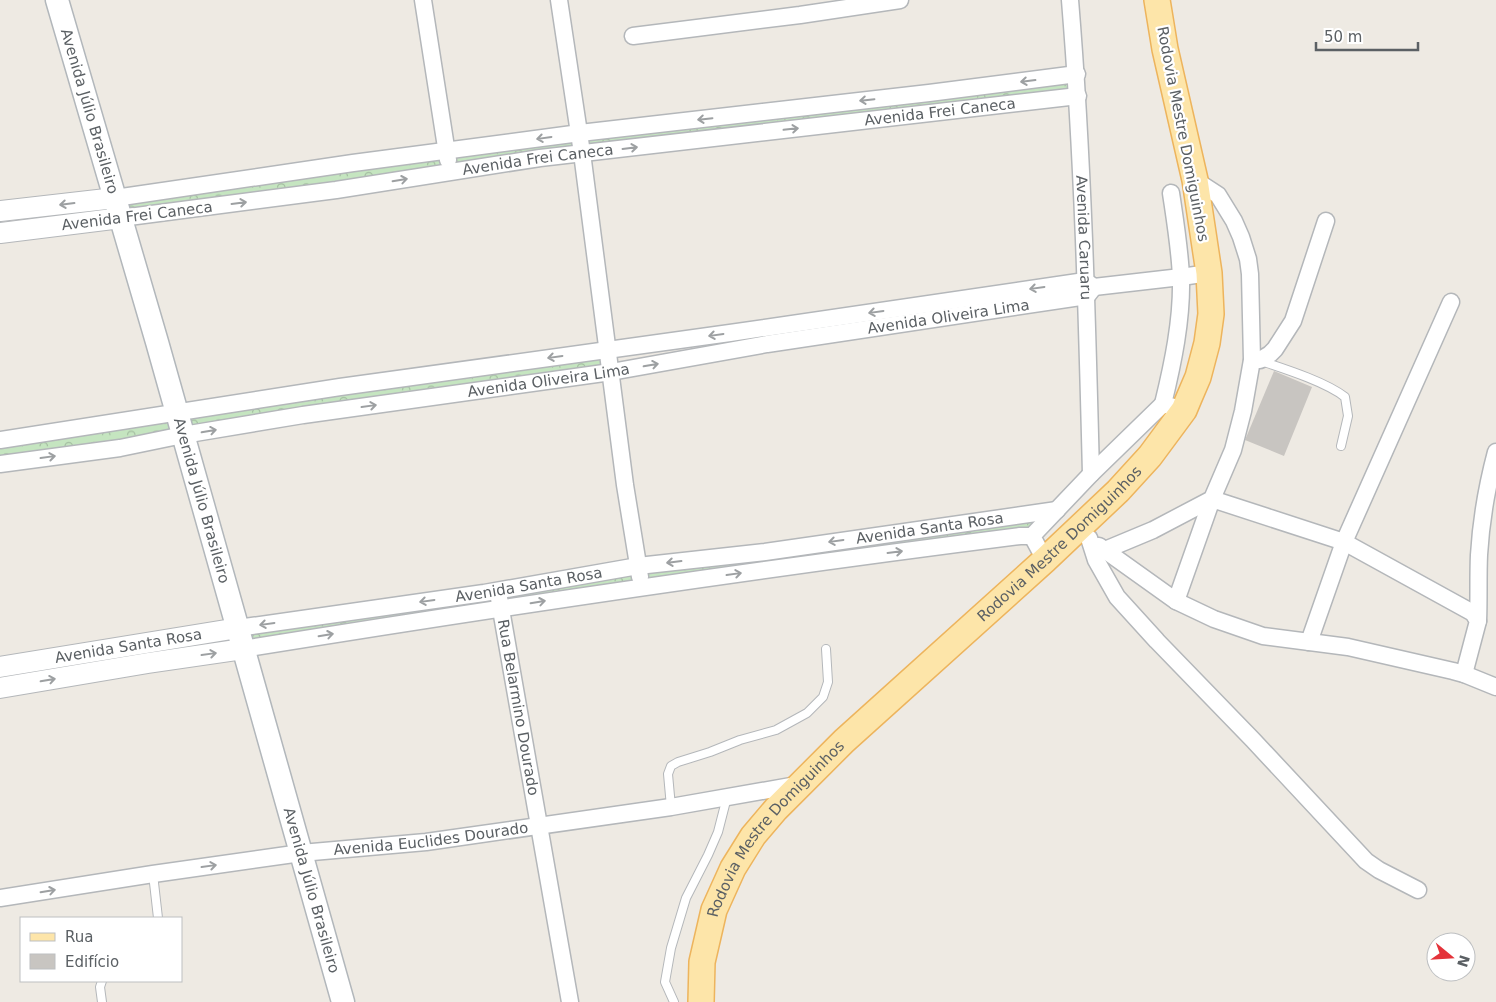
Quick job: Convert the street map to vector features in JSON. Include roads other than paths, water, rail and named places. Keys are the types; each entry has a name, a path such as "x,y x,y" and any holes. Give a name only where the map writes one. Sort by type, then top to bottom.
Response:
{"main road":[{"name":"Avenida Júlio Brasileiro","path":"57,0 183,435 343,1002"},
{"name":"Rodovia Mestre Domiguinhos","path":"701,1002 702,962 714,910 733,868 754,836 776,809 844,741 1045,560 1084,533 1170,430 1174,407 1198,377 1207,343 1211,314 1209,273 1195,180 1165,49 1157,0"}],"street":[{"path":"423,0 449,172"},
{"path":"559,0 580,133 625,485 641,587"},
{"path":"633,36 799,7 900,0"},
{"name":"Avenida Caruaru","path":"1070,0 1077,74 1089,288 1091,474"},
{"name":"Avenida Frei Caneca","path":"0,233 118,208 446,151 580,133 928,94 1077,74"},
{"path":"928,94 931,114"},
{"name":"Avenida Frei Caneca","path":"0,212 118,208 336,190 540,158 1078,96"},
{"path":"1176,601 1212,499 1234,450 1256,360 1250,274 1242,237 1218,195 1195,180"},
{"path":"1045,560 1032,536 1091,474 1174,407 1172,370 1179,327 1181,278 1171,193"},
{"path":"1256,360 1275,349 1293,321 1326,221"},
{"name":"Avenida Oliveira Lima","path":"0,440 177,414 340,387 608,350 951,309 1089,288 1209,273"},
{"path":"1309,642 1344,542 1451,302"},
{"name":"Avenida Oliveira Lima","path":"0,464 120,448 183,435 303,415 611,372 951,309"},
{"path":"1464,674 1478,621 1480,556 1489,479 1496,452"},
{"path":"1105,550 1153,530 1212,499 1344,542 1464,608 1472,613 1478,621"},
{"name":"Avenida Santa Rosa","path":"0,688 148,663 240,639 498,590 638,566 765,552 1057,510"},
{"path":"1084,533 1176,601 1214,619 1263,636 1348,647 1464,674 1496,687"},
{"path":"1084,533 1096,560 1117,597 1157,642 1253,740 1366,861 1379,870 1418,890"},
{"name":"Avenida Santa Rosa","path":"0,667 501,608 879,554 1032,536"},
{"name":"Rua Belarmino Dourado","path":"498,590 570,1002"},
{"name":"Avenida Euclides Dourado","path":"0,898 301,853 426,842 671,806 802,784"}],"lane":[{"path":"1256,360 1282,368 1337,391 1345,397 1348,416 1340,446"},
{"path":"671,806 668,774 671,766 740,740 776,730 807,713 823,697 828,682 826,649"},
{"path":"674,1002 666,982 670,948 686,898 718,832 727,797"},
{"path":"152,874 158,917"},
{"path":"102,982 100,987 102,1002"}]}
